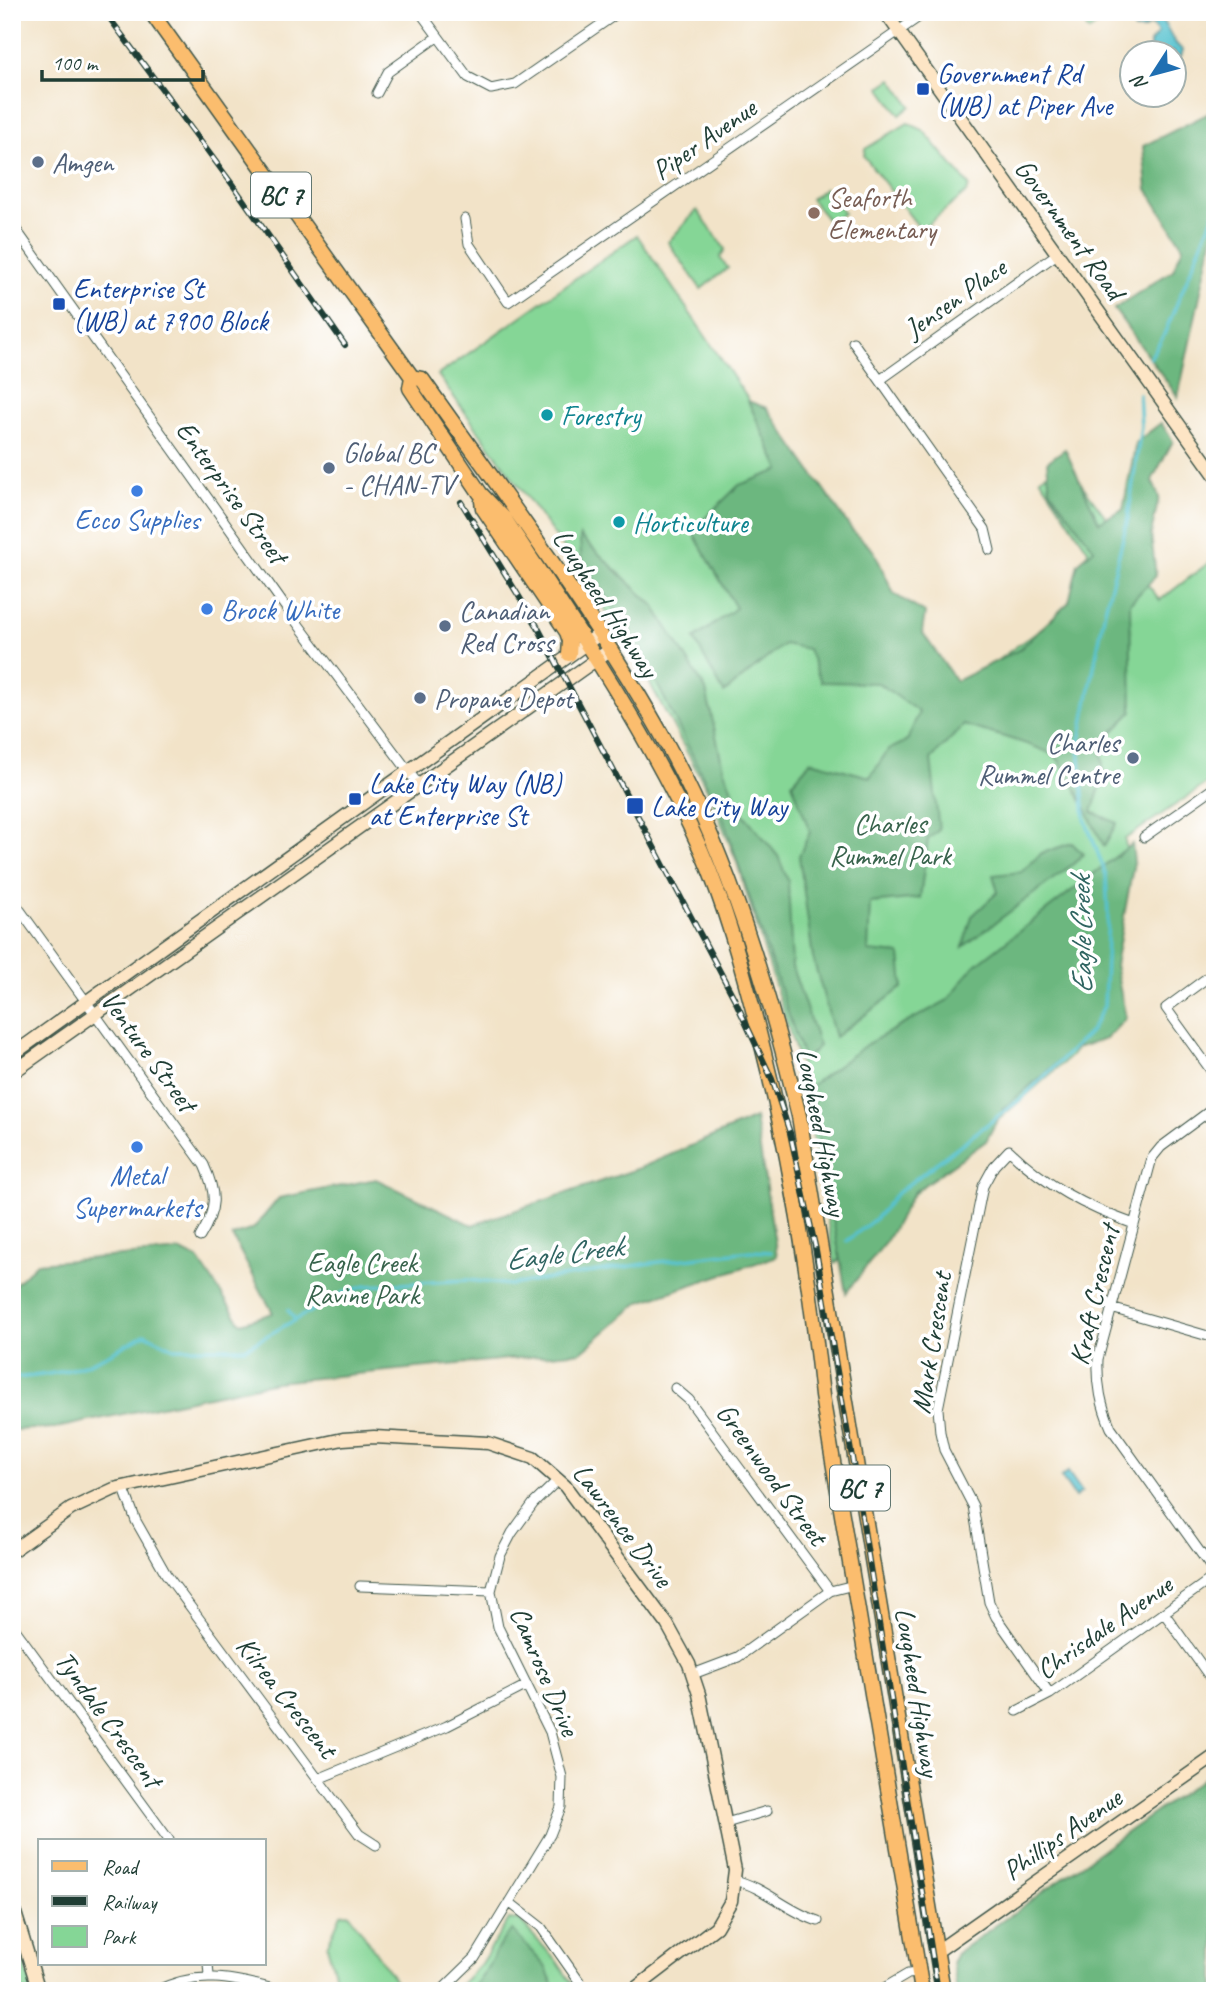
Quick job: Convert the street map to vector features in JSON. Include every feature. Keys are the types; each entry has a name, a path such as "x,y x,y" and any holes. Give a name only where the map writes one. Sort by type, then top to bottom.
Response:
{"main road":[{"name":"Lougheed Highway","path":"151,12 412,377 422,379 601,633 669,749 697,808 736,906 793,1092 943,1991"},
{"name":"Lougheed Highway","path":"412,377 410,388 480,493 504,518 632,715 702,853 742,966 779,1110 922,1991"},
{"path":"480,493 483,508 567,632 570,641 569,654"}],"street":[{"path":"420,12 468,77 491,89 515,84 619,13"},
{"name":"Government Road","path":"885,12 1215,475"},
{"name":"Piper Avenue","path":"465,219 469,244 508,302 926,12"},
{"path":"376,93 388,72 438,37"},
{"name":"Enterprise Street","path":"12,224 418,784"},
{"name":"Jensen Place","path":"880,380 1057,254"},
{"path":"853,342 985,529 990,550"},
{"path":"12,1055 601,633"},
{"path":"12,1073 611,649"},
{"path":"1144,837 1215,787"},
{"name":"Venture Street","path":"12,899 204,1165 216,1202 211,1219 200,1237"},
{"path":"1215,972 1166,1008 1215,1076"},
{"name":"Kraft Crescent","path":"1215,1107 1161,1147 1152,1158 1098,1359 1097,1382 1102,1408 1111,1428 1215,1575"},
{"name":"Mark Crescent","path":"1050,1694 996,1617 989,1602 973,1506 944,1450 938,1409 983,1186 994,1166 1009,1150 1054,1188 1084,1205 1134,1224"},
{"path":"1111,1308 1215,1338"},
{"name":"Greenwood Street","path":"675,1388 690,1400 830,1591"},
{"name":"Lawrence Drive","path":"12,1551 71,1509 123,1486 324,1442 359,1437 495,1445 533,1458 559,1479 671,1630 693,1674 726,1824 734,1880 727,1910 716,1927 632,1991"},
{"name":"Camrose Drive","path":"441,1991 475,1958 550,1835 562,1798 562,1777 550,1732 498,1627 491,1591 500,1556 512,1533 533,1504 559,1479"},
{"name":"Kilrea Crescent","path":"123,1486 136,1521 166,1574 318,1779 447,1726 527,1685"},
{"name":"Chrisdale Avenue","path":"1017,1711 1050,1694 1215,1575"},
{"path":"693,1674 746,1652 830,1591 854,1585"},
{"path":"360,1586 491,1591"},
{"path":"1164,1613 1215,1684"},
{"name":"Tyndale Crescent","path":"12,1625 168,1839"},
{"name":"Phillips Avenue","path":"936,1952 1215,1756"},
{"path":"318,1779 359,1834 376,1845"},
{"path":"726,1824 766,1811"},
{"path":"734,1880 771,1896 799,1915 818,1920"},
{"path":"509,1902 541,1927 586,1991"},
{"path":"12,1903 39,1991"},
{"path":"208,1965 209,1976"},
{"path":"879,1991 908,1974 918,1973"},
{"path":"156,1991 180,1981 209,1976 282,1991"}],"green space":[{"path":"1085,12 1118,12 1089,31 1079,16"},
{"path":"892,79 911,106 900,115 880,87"},
{"path":"1215,110 1215,226 1178,397 1114,309 1173,270 1183,247 1147,189 1143,146"},
{"path":"908,123 923,130 969,185 967,192 921,230 864,156 865,149"},
{"path":"825,188 844,213 830,223 811,199"},
{"path":"697,210 725,249 720,258 728,268 701,289 668,242"},
{"name":"Charles Rummel Park","path":"637,235 949,696 1074,604 1088,550 1040,478 1065,462 1117,532 1138,573 1160,600 1215,558 1215,778 1125,839 1127,859 1101,1011 1071,1056 835,1263 801,1068 736,860 710,795 632,650 576,565 438,375"},
{"path":"748,401 767,408 852,530 874,551 894,594 925,613 922,632 956,681 1019,650 1069,602 1078,563 1094,549 1050,490 1047,462 1065,449 1099,522 1123,509 1136,442 1161,423 1173,441 1152,480 1159,497 1151,534 1156,576 1130,603 1132,712 1101,744 1104,776 1092,812 1117,823 1104,846 1057,758 1029,745 964,725 931,759 939,830 928,839 920,898 870,903 868,951 900,954 903,987 835,1037 813,958 799,856 810,832 792,783 811,761 870,777 888,750 907,741 919,712 878,683 821,682 808,649 784,644 724,693 694,639 736,608 692,531 739,485 780,470"},
{"path":"580,536 654,606 706,690 723,768 741,811 778,856 788,881 792,967 819,1046 804,1061 722,815 635,639 581,560"},
{"path":"1072,843 1083,854 1077,861 963,947 972,916 998,892 993,875 1021,872 1042,853"},
{"path":"1132,844 1134,862 1115,965 1126,1018 1106,1039 1073,1049 1003,1109 986,1141 914,1192 887,1240 846,1293 809,1087 867,1044 948,1000 973,967"},
{"name":"Eagle Creek Ravine Park","path":"755,1118 777,1256 640,1302 581,1352 276,1382 56,1428 12,1430 12,1287 37,1263 181,1251 198,1259 241,1323 273,1313 232,1236 253,1229 279,1198 376,1179 472,1225 640,1168"},
{"path":"1215,1770 1215,1991 957,1991 952,1963 957,1953"},
{"path":"349,1913 402,1991 340,1991 327,1946 341,1914"},
{"path":"509,1919 519,1920 556,1960 577,1991 454,1991 480,1965"},
{"path":"12,1924 33,1991 12,1991"},
{"path":"512,1930 545,1966 556,1991 467,1991 481,1978"}],"water":[{"path":"1142,12 1151,12 1154,20 1159,18 1162,21 1172,38 1154,38 1158,33 1151,24 1143,30 1135,30 1131,23"},
{"path":"1068,1472 1082,1492 1075,1497 1061,1477"}],"waterway":[{"name":"Eagle Creek","path":"1150,358 1163,337 1215,212"},
{"name":"Eagle Creek","path":"847,1241 876,1218 897,1193 1022,1098 1090,1032 1104,1006 1108,915 1106,875 1085,819 1079,745 1105,610 1128,518 1141,426 1139,394"},
{"name":"Eagle Creek","path":"12,1378 51,1374 82,1366 145,1334 174,1348 245,1348 343,1293 366,1286 468,1280 510,1285 651,1263 750,1251 771,1252"},
{"path":"288,1310 295,1319"}],"railway":[{"path":"105,12 235,188 345,345"},
{"path":"461,502 536,624 734,998 772,1079 790,1133 816,1250 857,1486 938,1991"}],"place":[{"name":"Government Rd (WB) at Piper Ave","path":"923,89"},
{"name":"Amgen","path":"38,162"},
{"name":"Seaforth Elementary","path":"814,213"},
{"name":"Enterprise St (WB) at 7900 Block","path":"59,304"},
{"name":"Forestry","path":"547,415"},
{"name":"Global BC - CHAN-TV","path":"329,468"},
{"name":"Ecco Supplies","path":"137,491"},
{"name":"Horticulture","path":"619,522"},
{"name":"Brock White","path":"207,609"},
{"name":"Canadian Red Cross","path":"445,626"},
{"name":"Propane Depot","path":"420,698"},
{"name":"Charles Rummel Centre","path":"1133,758"},
{"name":"Lake City Way (NB) at Enterprise St","path":"355,799"},
{"name":"Lake City Way","path":"635,806"},
{"name":"Metal Supermarkets","path":"137,1147"}]}
